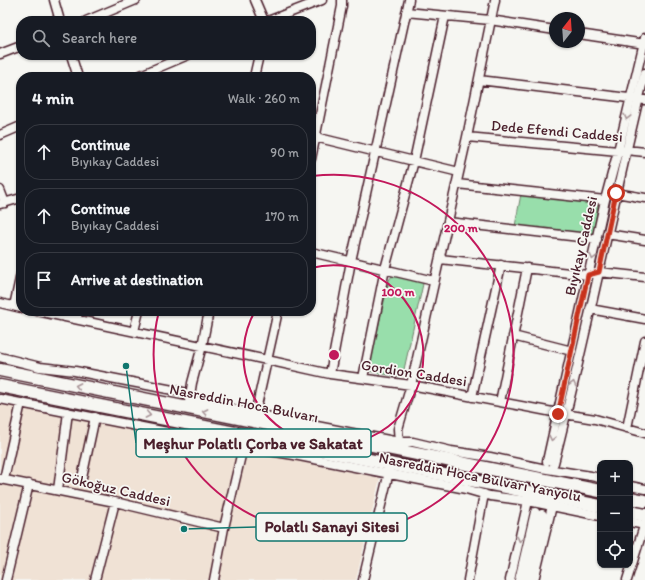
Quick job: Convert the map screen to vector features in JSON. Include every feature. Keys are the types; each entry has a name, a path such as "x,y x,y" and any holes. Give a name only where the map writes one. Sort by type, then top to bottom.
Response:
{"highway":[{"name":"Nasreddin Hoca Bulvarı","path":"0,370 189,404 597,490"},
{"name":"Nasreddin Hoca Bulvarı","path":"0,386 390,469 597,505"},
{"path":"633,499 645,501"},
{"path":"633,514 645,522"}],"street":[{"path":"54,0 59,16"},
{"path":"95,16 116,4 136,0"},
{"path":"255,0 262,16"},
{"path":"281,16 322,0"},
{"path":"316,123 342,6 342,0"},
{"path":"330,374 351,261 408,0"},
{"path":"399,442 398,429 411,385 440,259 479,80 494,0"},
{"path":"406,12 490,20 549,29"},
{"path":"363,378 386,269 414,161 445,16"},
{"path":"585,35 645,42"},
{"name":"Bıyıkay Caddesi","path":"638,99 645,42"},
{"path":"0,54 16,48"},
{"path":"73,60 76,72"},
{"path":"148,72 176,60"},
{"path":"255,72 258,60"},
{"name":"Bıyıkay Caddesi","path":"622,151 616,193 566,415 550,462 558,414 605,200 622,151 645,73"},
{"path":"479,80 638,99"},
{"path":"0,135 16,128"},
{"name":"Dede Efendi Caddesi","path":"467,137 645,152"},
{"path":"316,138 459,172"},
{"path":"456,184 605,200"},
{"path":"0,190 2,204 16,200"},
{"path":"616,193 645,198"},
{"path":"448,222 597,239"},
{"path":"607,234 645,240"},
{"path":"316,253 434,281"},
{"path":"440,259 588,275 599,272 645,277"},
{"path":"472,397 501,265"},
{"path":"500,402 527,268"},
{"path":"0,303 16,307"},
{"path":"590,309 645,319"},
{"name":"Gordion Caddesi","path":"81,316 134,331 330,374 411,385 558,414 595,419 645,433"},
{"path":"134,331 138,316"},
{"path":"189,404 192,383 208,316"},
{"path":"277,316 254,418 399,442 413,442 451,451 597,477"},
{"path":"513,336 572,351"},
{"path":"627,428 645,341"},
{"path":"0,357 40,367 75,371 183,392 189,404"},
{"name":"Nasreddin Hoca Bulvarı Yanyolu","path":"0,399 243,447 390,469 484,494 528,501 597,515"},
{"path":"2,479 21,403"},
{"path":"58,490 68,412"},
{"path":"82,478 95,417"},
{"path":"214,580 224,528 243,447"},
{"path":"363,580 390,469"},
{"name":"Gökoğuz Caddesi","path":"2,479 115,502 224,528"},
{"path":"6,580 29,484"},
{"path":"633,487 645,489"},
{"path":"468,580 484,494"},
{"path":"510,580 528,501"},
{"path":"95,580 115,502"},
{"path":"534,580 552,506"},
{"path":"519,580 538,513 526,580"},
{"path":"627,580 645,522 633,522"}],"shaded area":[{"path":"0,404 203,442 380,478 356,580 0,580"}],"green space":[{"path":"521,194 598,204 594,233 589,236 515,226"},
{"path":"392,276 421,281 423,284 403,374 400,377 368,371 389,280"}],"tunnel":[{"path":"535,512 546,462"},
{"path":"542,514 554,464"}],"place":[{"name":"Meşhur Polatlı Çorba ve Sakatat","path":"126,366"},
{"name":"Polatlı Sanayi Sitesi","path":"184,529"}],"route":[{"path":"558,414 588,275 599,272 616,193"}]}
